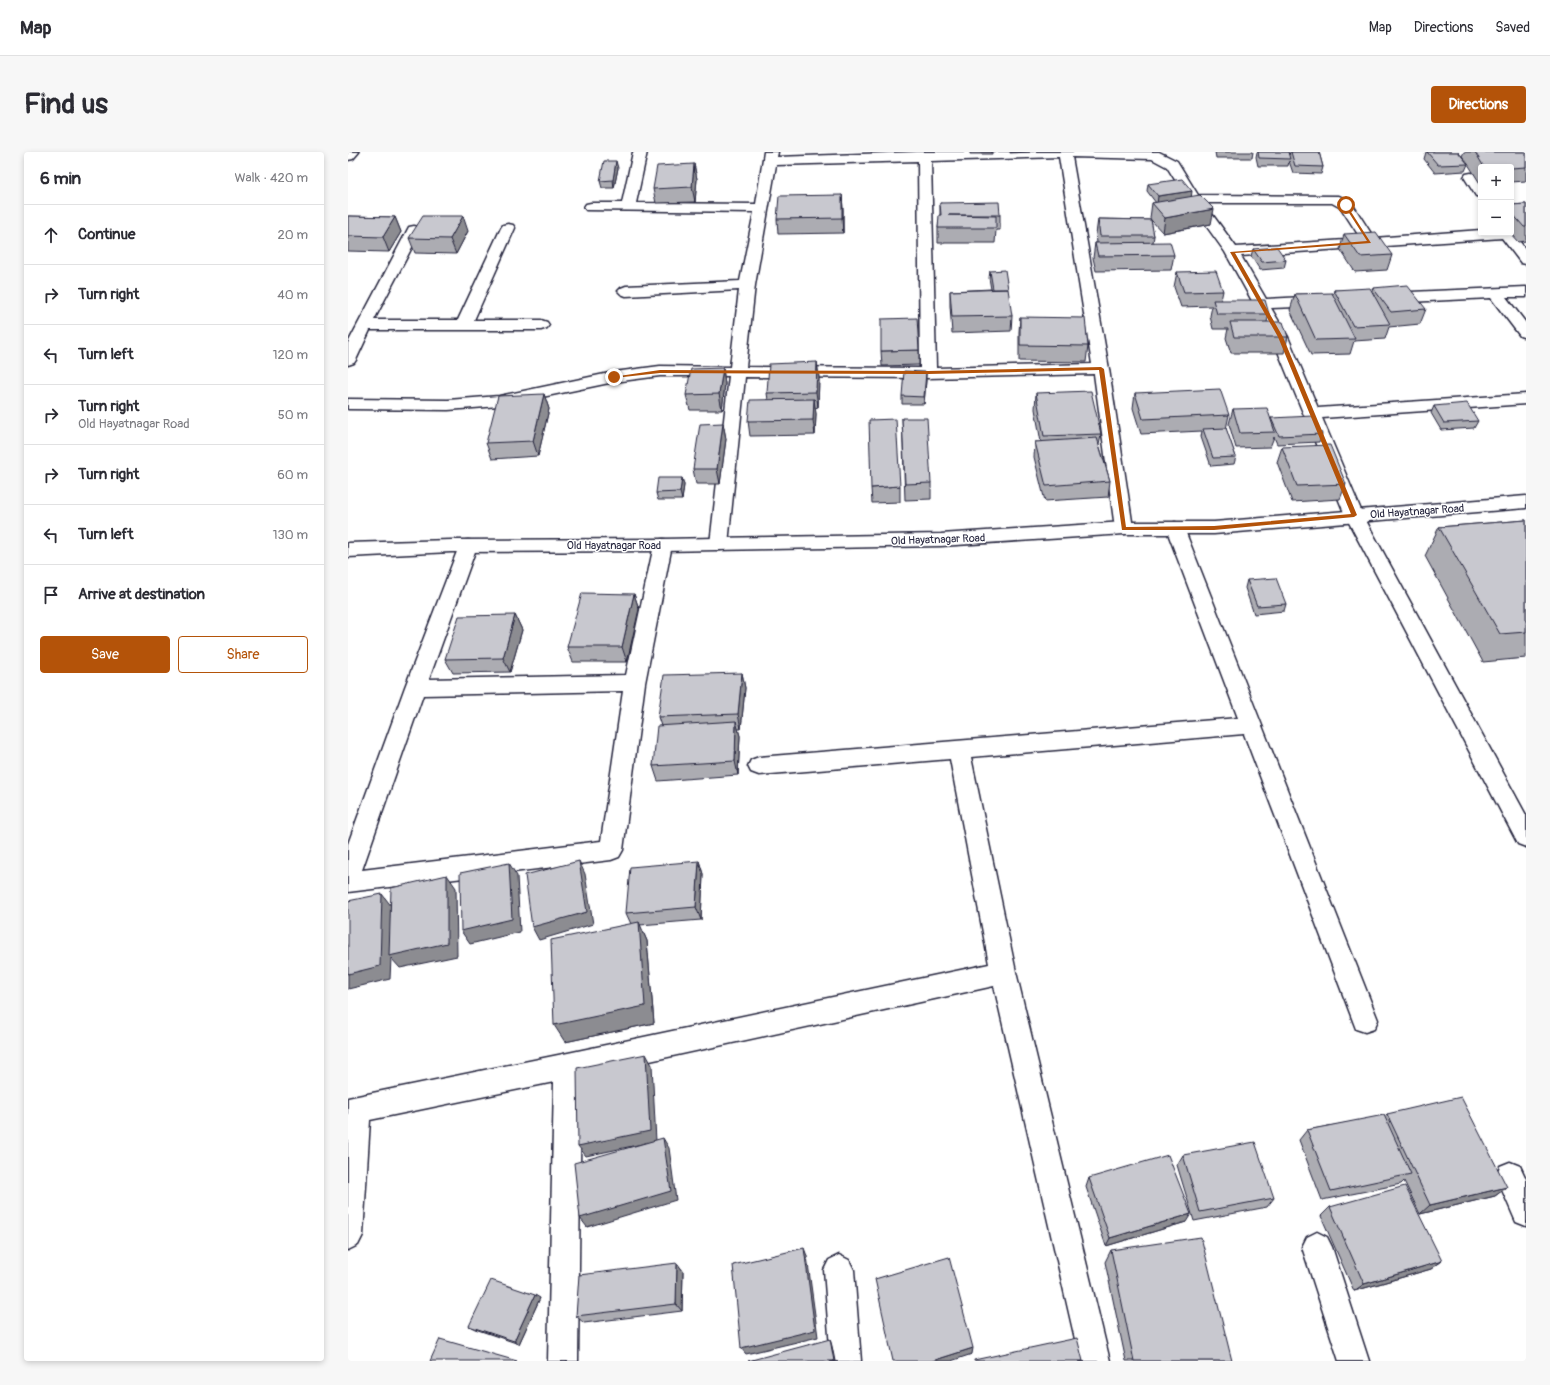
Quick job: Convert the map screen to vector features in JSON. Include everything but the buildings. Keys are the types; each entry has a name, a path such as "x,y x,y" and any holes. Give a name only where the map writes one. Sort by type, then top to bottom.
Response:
{"street":[{"path":"348,156 352,152"},
{"path":"628,207 640,152"},
{"path":"1065,152 1101,369 1124,528"},
{"path":"719,544 747,285 762,208 770,156 1065,152 1155,155 1172,164 1194,199 1232,252 1280,337 1354,515 1526,837"},
{"path":"924,154 928,373"},
{"path":"1470,176 1478,188"},
{"path":"1194,199 1334,199 1346,205 1370,242"},
{"path":"591,207 762,208"},
{"path":"464,324 508,228"},
{"path":"348,360 364,325 414,230"},
{"path":"1232,252 1478,235"},
{"path":"1509,236 1521,246 1526,260"},
{"path":"626,291 747,285"},
{"path":"1371,299 1526,292"},
{"path":"1495,293 1526,333"},
{"path":"1262,304 1340,300"},
{"path":"364,325 541,325"},
{"path":"348,404 448,405 499,401 614,377 660,371 928,373 1101,369"},
{"path":"1313,414 1526,399"},
{"name":"Old Hayatnagar Road","path":"348,550 468,546 663,545 941,540 1124,528 1214,528 1354,515 1526,502"},
{"path":"1175,528 1365,1020"},
{"path":"348,882 611,850 635,683 663,545"},
{"path":"348,877 415,687 468,546"},
{"path":"415,687 635,683"},
{"path":"760,766 1250,725"},
{"path":"959,750 1003,972 1095,1361"},
{"path":"348,1235 352,1111 1003,972"},
{"path":"563,1361 568,1066"},
{"path":"1510,1176 1526,1212"},
{"path":"1317,1247 1354,1361"},
{"path":"839,1270 846,1361"}],"route":[{"path":"614,377 660,371 928,373 1101,369 1124,528 1214,528 1354,515 1280,337 1232,252 1370,242 1346,205"}]}
